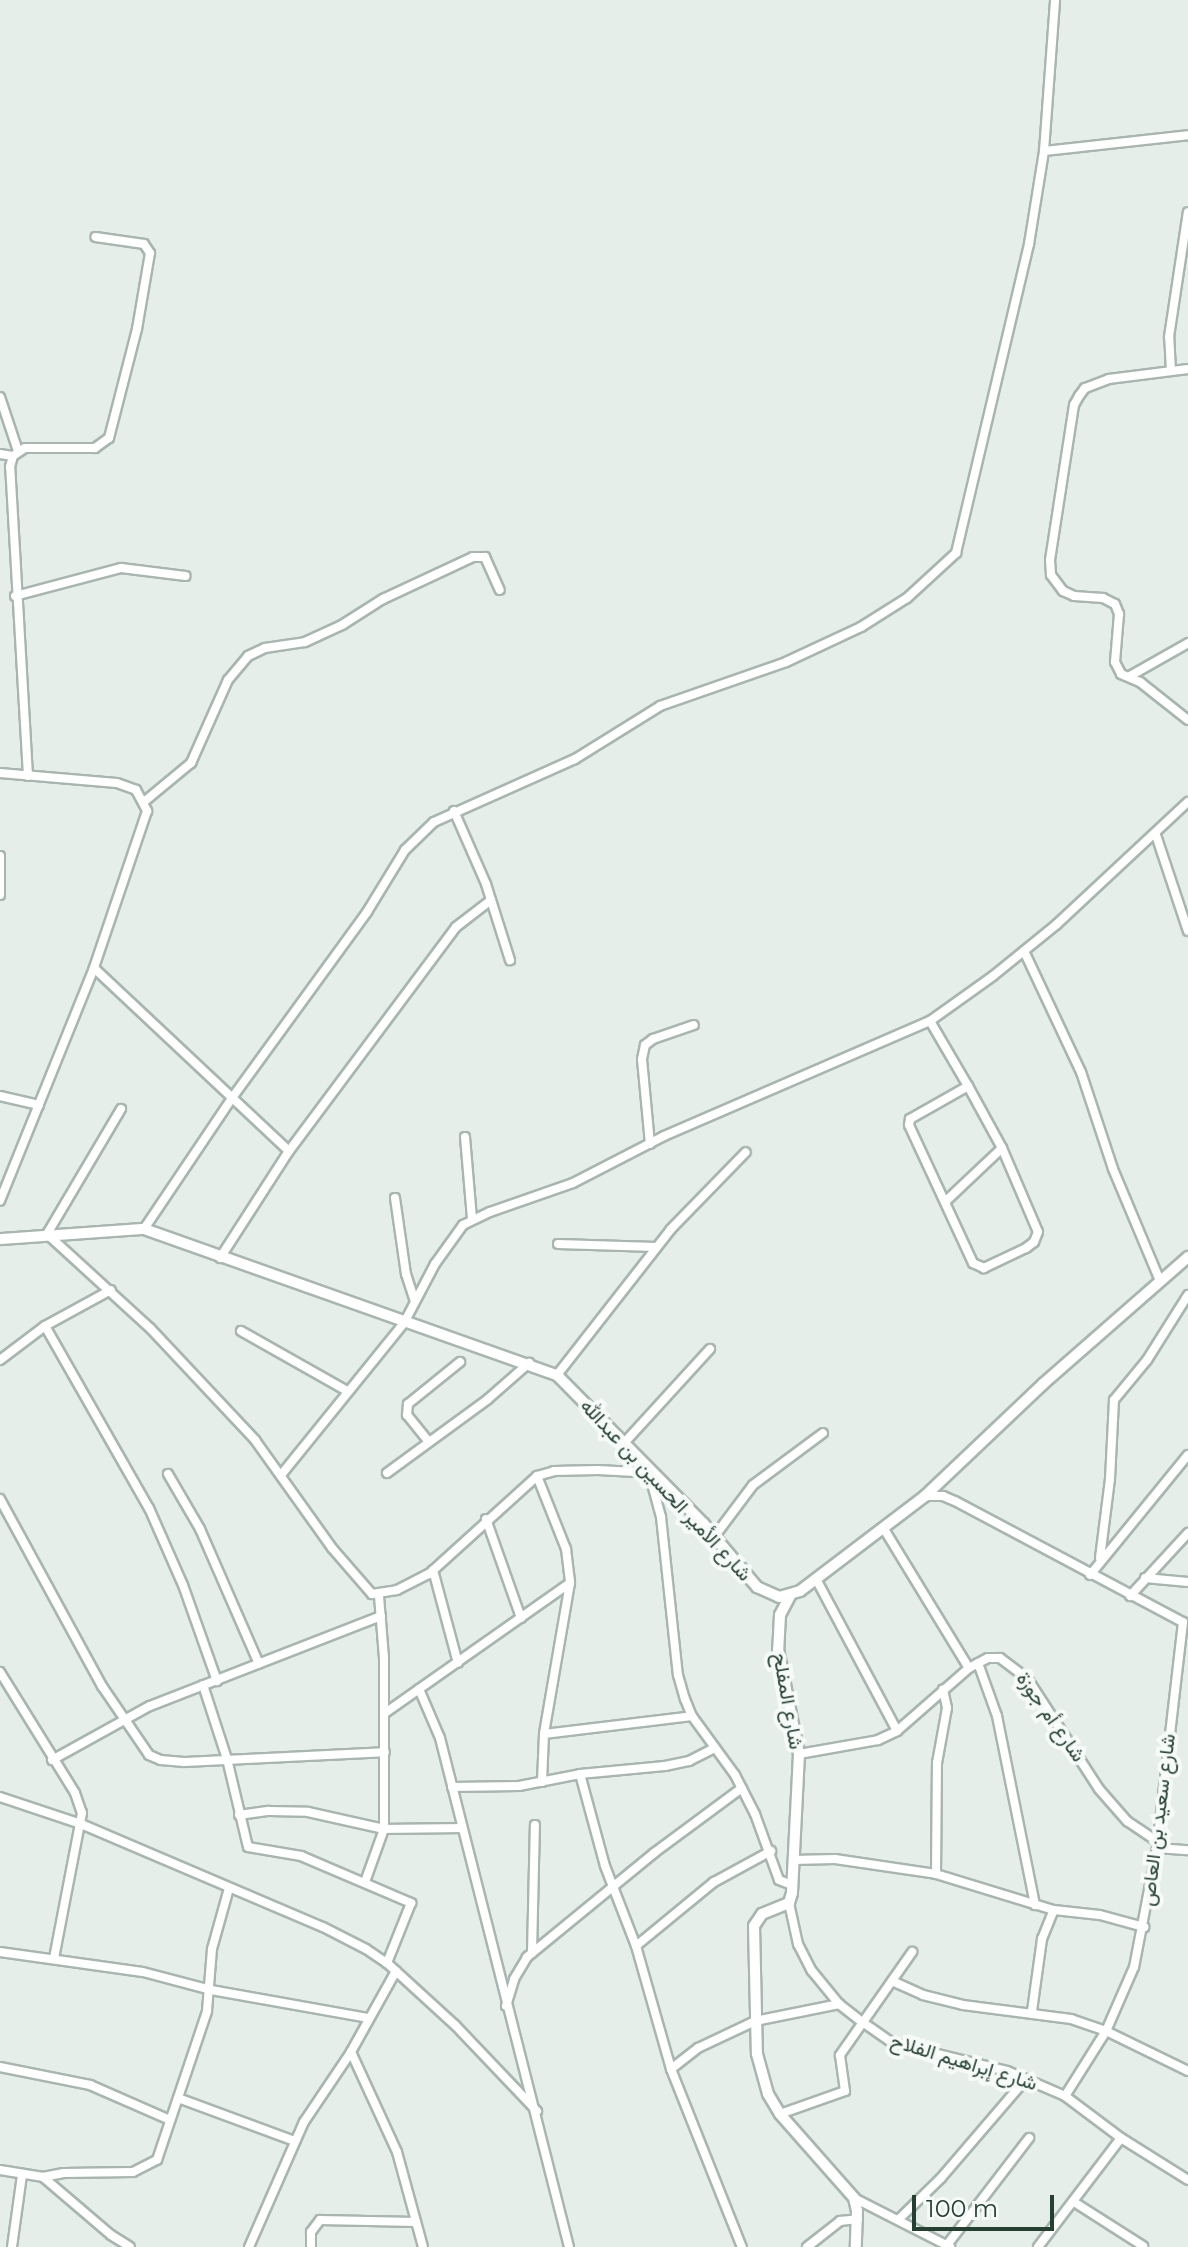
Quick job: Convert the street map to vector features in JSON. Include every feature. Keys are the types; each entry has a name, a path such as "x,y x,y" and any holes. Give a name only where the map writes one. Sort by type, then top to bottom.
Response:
{"street":[{"path":"144,1229 232,1098 367,912 405,850 434,822 575,759 660,706 823,646 888,611 939,572 956,553 1029,244 1044,151 1055,0"},
{"path":"1044,151 1188,135"},
{"path":"1171,371 1169,337 1188,212"},
{"path":"0,454 16,454 31,447 95,448 109,438 140,315 149,249 144,244 96,237"},
{"path":"1188,369 1109,379 1085,388 1079,396 1074,405 1051,575 1056,584 1074,596 1103,598 1115,604 1119,614 1116,667 1121,674 1130,676 1188,720"},
{"path":"0,397 16,454 10,467 15,596 28,776"},
{"path":"145,801 191,763 228,680 248,656 265,648 305,642 342,625 383,599 473,557 485,557 500,590"},
{"path":"15,596 121,568 186,576"},
{"path":"1130,676 1188,643"},
{"path":"0,773 117,783 136,790 145,801 146,816 94,968 0,1201"},
{"path":"281,1475 404,1323 448,1243 472,1219 573,1183 650,1144 930,1021 1024,951 1156,835 1188,802"},
{"path":"454,811 491,900 510,960"},
{"path":"1156,835 1188,931"},
{"path":"0,856 0,895"},
{"path":"220,1258 289,1151 456,927 491,900"},
{"path":"1024,951 1081,1072 1113,1169 1160,1281"},
{"path":"94,968 289,1151"},
{"path":"930,1021 968,1086 1002,1148 1038,1232 1034,1242 992,1266 978,1268 911,1132 910,1119 968,1086"},
{"path":"650,1144 642,1059 645,1045 653,1039 694,1025"},
{"path":"0,1096 39,1105"},
{"path":"121,1109 47,1234 111,1290 188,1366 281,1475 332,1548 367,1590 379,1596 412,1584 433,1570 537,1476 554,1471 652,1473 663,1530 678,1675 692,1716 742,1788 771,1851 779,1880 792,1885"},
{"path":"465,1137 472,1219"},
{"path":"946,1201 1002,1148"},
{"path":"557,1375 656,1247 746,1152"},
{"path":"395,1198 406,1274 415,1301"},
{"name":"شارع الأمير الحسين بن عبدالله","path":"0,1239 144,1229 557,1375 625,1442 757,1587 768,1594 790,1596"},
{"path":"558,1244 656,1247"},
{"path":"790,1596 925,1496 1031,1395 1188,1257"},
{"path":"0,1360 45,1326 111,1290"},
{"path":"1100,1558 1110,1479 1114,1400 1147,1360 1188,1295"},
{"path":"45,1326 149,1508 183,1585 217,1681"},
{"path":"241,1331 347,1391"},
{"path":"625,1442 710,1349"},
{"path":"429,1442 407,1415 408,1404 460,1362"},
{"path":"387,1473 488,1399 529,1363"},
{"path":"714,1537 753,1485 823,1433"},
{"path":"1090,1575 1100,1558 1188,1455"},
{"path":"168,1474 200,1529 259,1664"},
{"path":"537,1476 563,1539 570,1583 544,1734 542,1782"},
{"name":"شارع سعيد بن العاص","path":"925,1496 943,1496 955,1501 1130,1596 1185,1618 1177,1644 1157,1845 1144,1927 1134,1967 1106,2031 1065,2096"},
{"path":"0,1499 122,1719 144,1750 161,1760 385,1752"},
{"path":"486,1519 521,1618"},
{"path":"884,1529 973,1665 997,1716 1035,1905"},
{"path":"1130,1596 1188,1533"},
{"path":"433,1570 458,1663"},
{"path":"1145,1578 1188,1582"},
{"path":"816,1579 897,1731"},
{"path":"385,1713 570,1583"},
{"path":"365,1882 384,1829 385,1713 379,1596"},
{"name":"شارع المفلح","path":"789,1903 799,1754 778,1649 780,1615 790,1596"},
{"path":"52,1760 122,1719 381,1616"},
{"name":"شارع أم جوزة","path":"973,1665 1000,1658 1027,1678 1099,1789 1127,1821 1157,1845"},
{"path":"799,1754 854,1747 897,1731 973,1665"},
{"path":"0,1672 75,1793 81,1824 54,1959"},
{"path":"203,1685 227,1759 248,1847 292,1853 411,1904 387,1963"},
{"path":"419,1689 440,1738 569,2247"},
{"path":"936,1874 937,1763 947,1708 943,1689"},
{"path":"544,1734 692,1716"},
{"path":"452,1787 542,1782 580,1774 665,1766 689,1761 715,1748"},
{"path":"580,1774 612,1886 636,1946 671,2069 742,2247"},
{"path":"506,2008 514,1979 532,1953 612,1886 742,1788"},
{"path":"0,1797 81,1824 323,1927 387,1963 455,2025 537,2111"},
{"path":"239,1815 269,1811 308,1812 384,1829 462,1828"},
{"path":"532,1953 535,1825"},
{"path":"1157,1845 1188,1850"},
{"path":"636,1946 714,1882 771,1851"},
{"path":"793,1860 835,1859 936,1874 1054,1910 1100,1915 1144,1927"},
{"path":"0,2170 43,2177 143,2169 157,2160 202,2030 211,1990 212,1949 229,1888"},
{"path":"789,1903 762,1914 754,1926 755,2021 761,2071 768,2094 780,2114 854,2198 949,2246 1029,2138"},
{"name":"شارع إبراهيم الفلاح","path":"789,1903 798,1944 812,1971 839,2004 892,2043 1026,2079 1065,2096 1121,2138 1188,2180"},
{"path":"1032,2011 1042,1939 1054,1910"},
{"path":"0,1952 143,1972 211,1990 368,2018"},
{"path":"780,2114 845,2091 840,2055 912,1952"},
{"path":"249,2247 295,2141 351,2052 396,1971"},
{"path":"892,1981 923,1995 963,2005 1032,2011 1106,2031 1188,2071"},
{"path":"671,2069 698,2048 755,2021 839,2004"},
{"path":"351,2052 397,2152 423,2247"},
{"path":"0,2067 90,2085 170,2120"},
{"path":"898,2220 941,2178 1026,2079"},
{"path":"178,2098 295,2141"},
{"path":"1038,2247 1121,2138"},
{"path":"12,2247 22,2175"},
{"path":"43,2177 111,2235 130,2247"},
{"path":"854,2198 858,2219 856,2247"},
{"path":"1074,2202 1143,2246"},
{"path":"807,2247 840,2221 858,2219"},
{"path":"311,2247 311,2232 320,2220 416,2222"}]}
